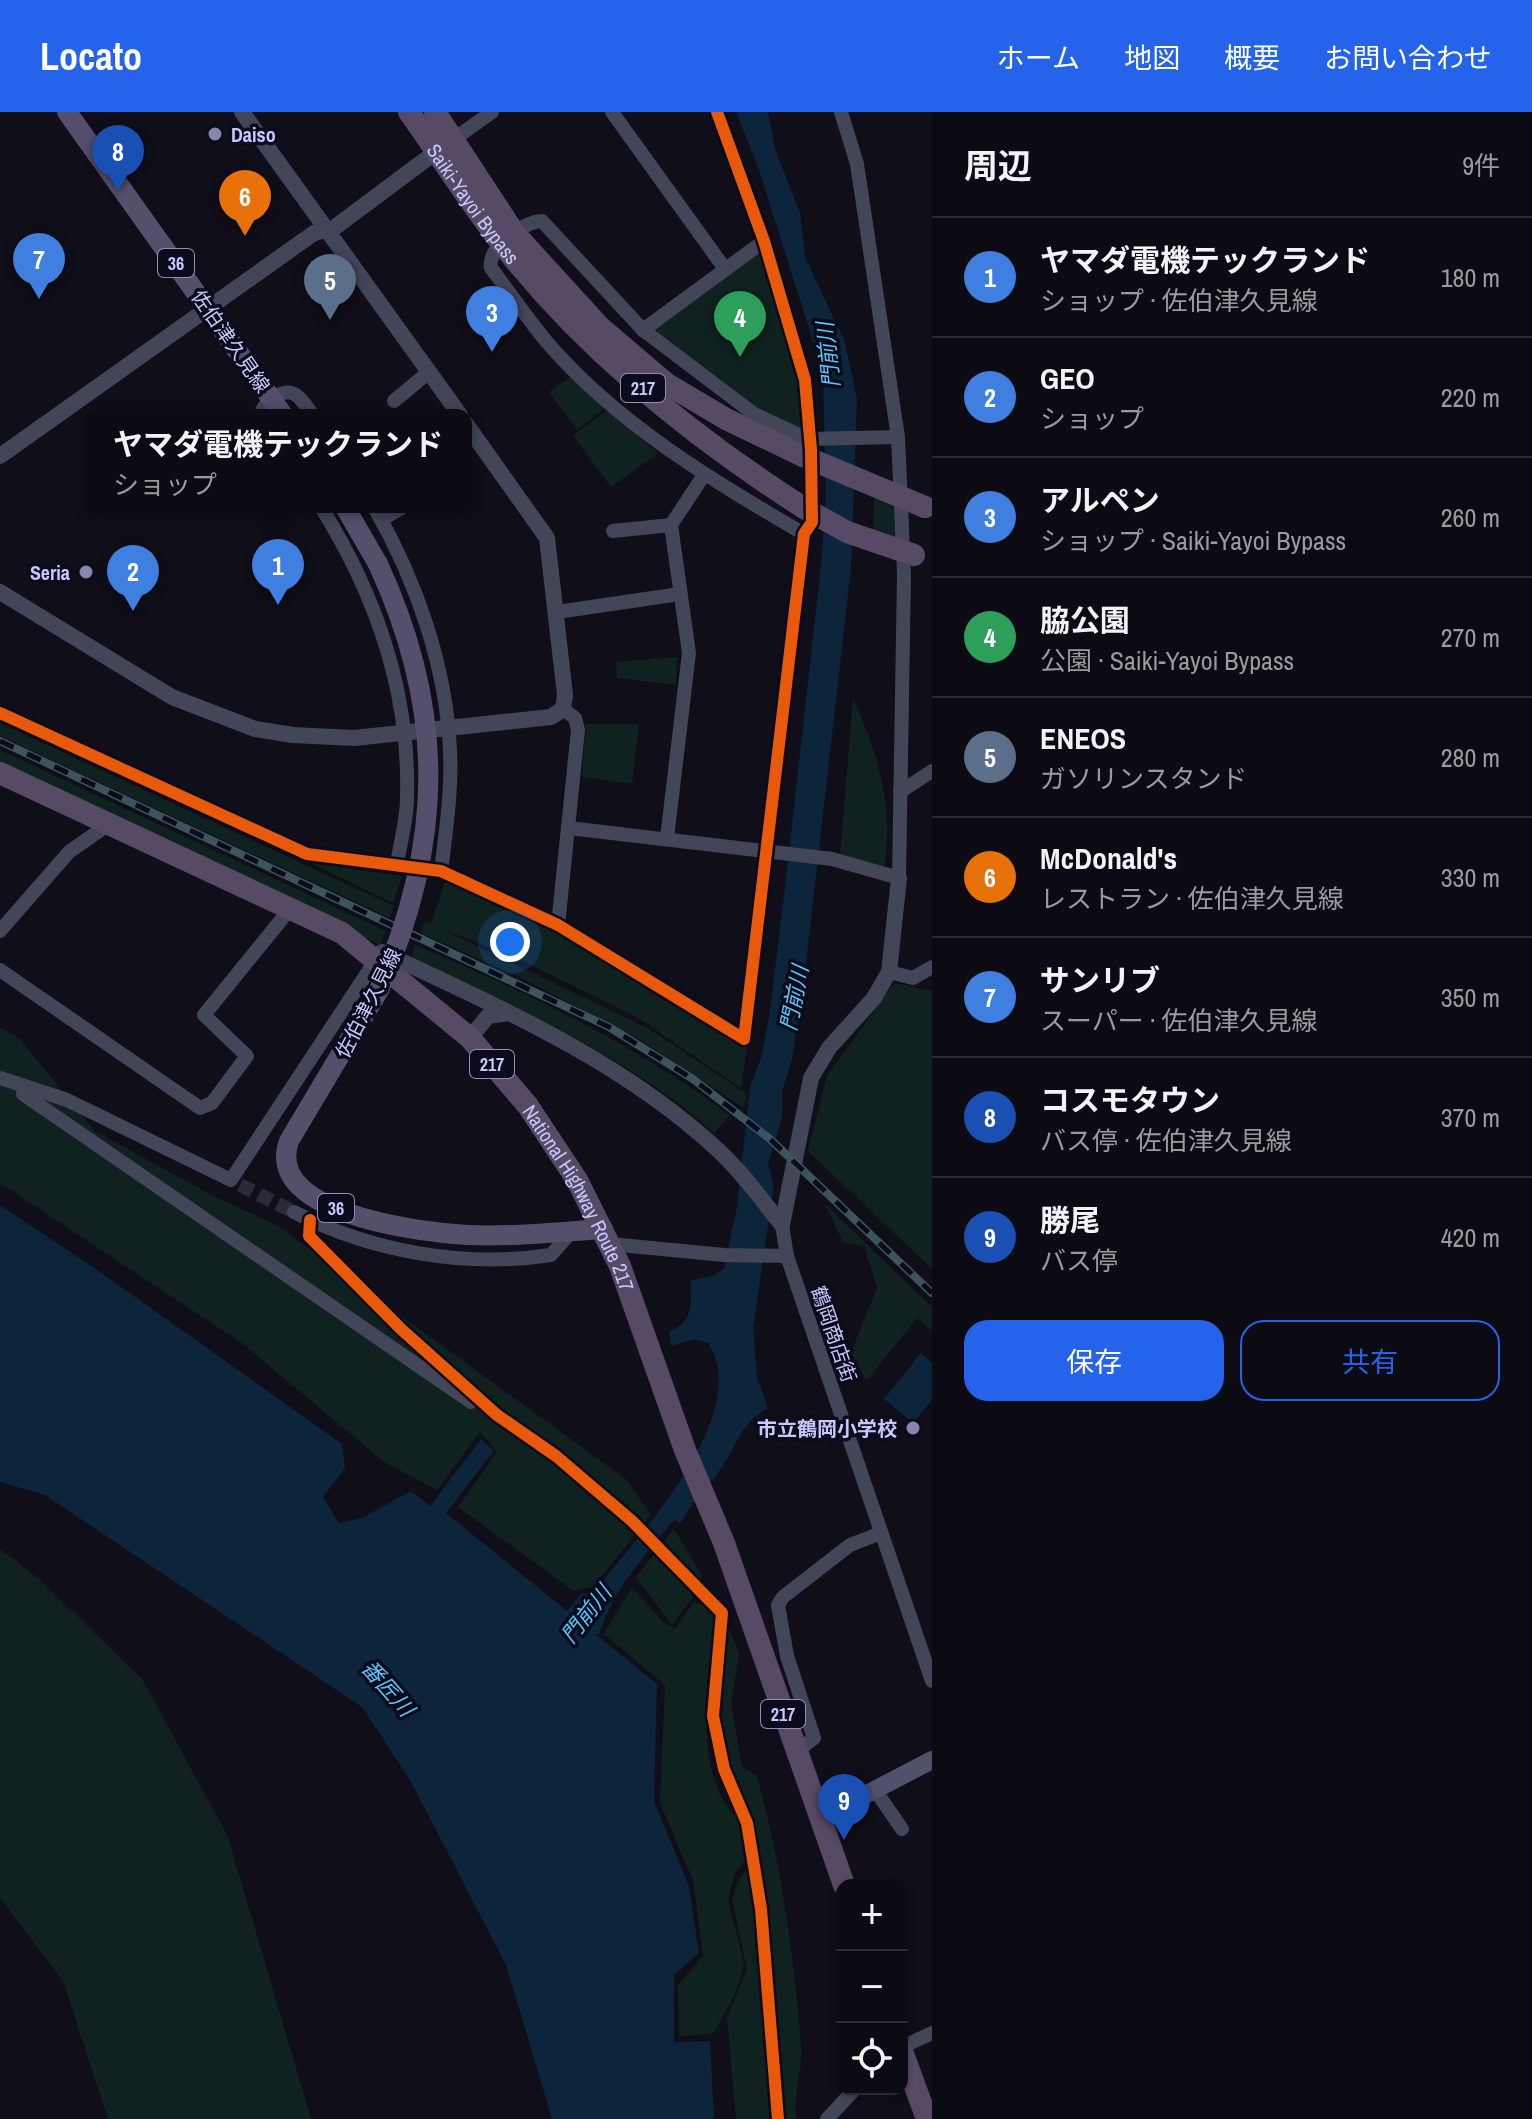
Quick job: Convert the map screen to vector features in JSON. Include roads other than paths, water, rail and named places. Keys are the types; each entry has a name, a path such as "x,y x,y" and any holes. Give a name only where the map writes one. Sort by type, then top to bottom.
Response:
{"highway":[{"name":"Saiki-Yayoi Bypass","path":"409,112 446,145 508,239 581,332 678,420 804,508 847,532 923,557"},
{"name":"Saiki-Yayoi Bypass","path":"435,112 446,145"},
{"name":"Saiki-Yayoi Bypass","path":"508,239 599,326 667,384 726,419 810,445 928,508"},
{"name":"National Highway Route 217","path":"0,773 342,933 377,958 470,1038 528,1106 577,1180 629,1290 685,1450 724,1543 842,1879"},
{"path":"908,2066 927,2119"}],"main road":[{"name":"佐伯津久見線","path":"67,112 209,310 272,409"},
{"name":"佐伯津久見線","path":"348,513 378,564 400,612 416,665 426,718 430,776 427,834 418,881 396,951 379,990 289,1141 285,1163 293,1181 324,1203 384,1223 470,1235 572,1231 606,1237"},
{"path":"821,1818 932,1760"}],"street":[{"path":"242,112 456,409"},
{"path":"0,456 325,230 334,228 492,112"},
{"path":"0,713 307,854 441,871 558,925 744,1039 769,853 804,534 812,522 810,445 805,380 764,241 717,112"},
{"path":"778,1219 811,1078 829,1048 874,998 889,972 899,878 904,574 898,437 857,164 841,112"},
{"path":"615,113 725,269"},
{"path":"804,534 704,475 621,412 546,341 491,268 489,258 508,239 542,221 643,330 754,414 810,445 898,437"},
{"path":"643,330 764,241"},
{"path":"394,401 429,372"},
{"path":"272,409 289,392 296,394 308,409"},
{"path":"472,432 547,538 565,686 563,709"},
{"path":"667,838 689,653 671,525 704,475"},
{"path":"325,513 344,543 382,630 395,672 404,733 407,801 397,865"},
{"path":"378,514 424,616 439,672 449,729 449,802 441,871"},
{"path":"613,531 671,525"},
{"path":"0,592 172,697 217,717 255,729 318,738 404,733 551,717 563,709"},
{"path":"557,612 680,594"},
{"path":"558,925 578,730 575,718 563,709"},
{"path":"900,792 932,771"},
{"path":"0,931 69,852 109,824"},
{"path":"569,828 832,859 899,878"},
{"path":"0,970 200,1108 212,1103 247,1056 204,1015 290,909"},
{"path":"342,933 511,1013 630,1079 719,1151 778,1219"},
{"path":"0,1078 67,1100 236,1183 377,958"},
{"path":"889,972 913,978 932,967"},
{"path":"470,1038 488,1016 511,1013"},
{"path":"23,1094 495,1418 502,1418"},
{"path":"294,1212 370,1242 455,1258 551,1255 572,1231"},
{"name":"鶴岡商店街","path":"778,1219 780,1256 932,1681"},
{"path":"310,1220 309,1236 373,1304 502,1418 556,1456 632,1521 722,1613 713,1716 724,1769 747,1823 761,1909 778,2119"},
{"path":"606,1237 724,1255 780,1256"},
{"path":"796,1752 814,1738 787,1656 778,1605 783,1597 850,1545 881,1533"},
{"path":"875,1790 902,1829"},
{"path":"908,2046 932,2033"},
{"path":"827,2119 849,2095"}],"water":[{"path":"736,112 768,112 775,149 800,213 805,257 845,342 857,399 851,568 804,981 792,1059 782,1092 782,1118 768,1164 774,1186 753,1328 757,1377 768,1408 745,1428 722,1467 681,1523 674,1520 641,1560 612,1603 599,1635 594,1633 657,1684 654,1801 689,1886 699,1953 674,1975 674,2042 710,2041 714,2119 552,2119 506,1965 410,1780 362,1707 45,1495 0,1482 0,1205 93,1267 342,1444 345,1468 323,1497 339,1523 362,1518 411,1491 430,1506 481,1439 494,1451 446,1513 567,1611 580,1595 594,1591 661,1509 704,1439 716,1404 718,1372 708,1343 694,1339 671,1346 669,1332 687,1317 691,1298 690,1281 715,1275 724,1268 737,1207 750,1087 761,1058 769,1018 822,556 826,494 823,373 759,170"},
{"path":"921,1353 932,1363 932,1400 913,1423 884,1399"}],"tunnel":[{"path":"240,1185 294,1212"}],"railway":[{"path":"0,741 609,1027 693,1079 770,1139 932,1293"}],"place":[{"name":"Daiso","path":"215,134"},
{"name":"コスモタウン","path":"118,191"},
{"name":"McDonald's","path":"245,236"},
{"name":"サンリブ","path":"39,299"},
{"name":"ENEOS","path":"330,320"},
{"name":"アルペン","path":"492,352"},
{"name":"脇公園","path":"740,357"},
{"name":"Seria","path":"86,572"},
{"name":"ヤマダ電機テックランド","path":"278,605"},
{"name":"GEO","path":"133,611"},
{"name":"市立鶴岡小学校","path":"913,1428"},
{"name":"勝尾","path":"844,1840"}],"water label":[{"name":"門前川","path":"828,355"},
{"name":"門前川","path":"794,998"},
{"name":"門前川","path":"586,1614"},
{"name":"番匠川","path":"388,1688"}]}
